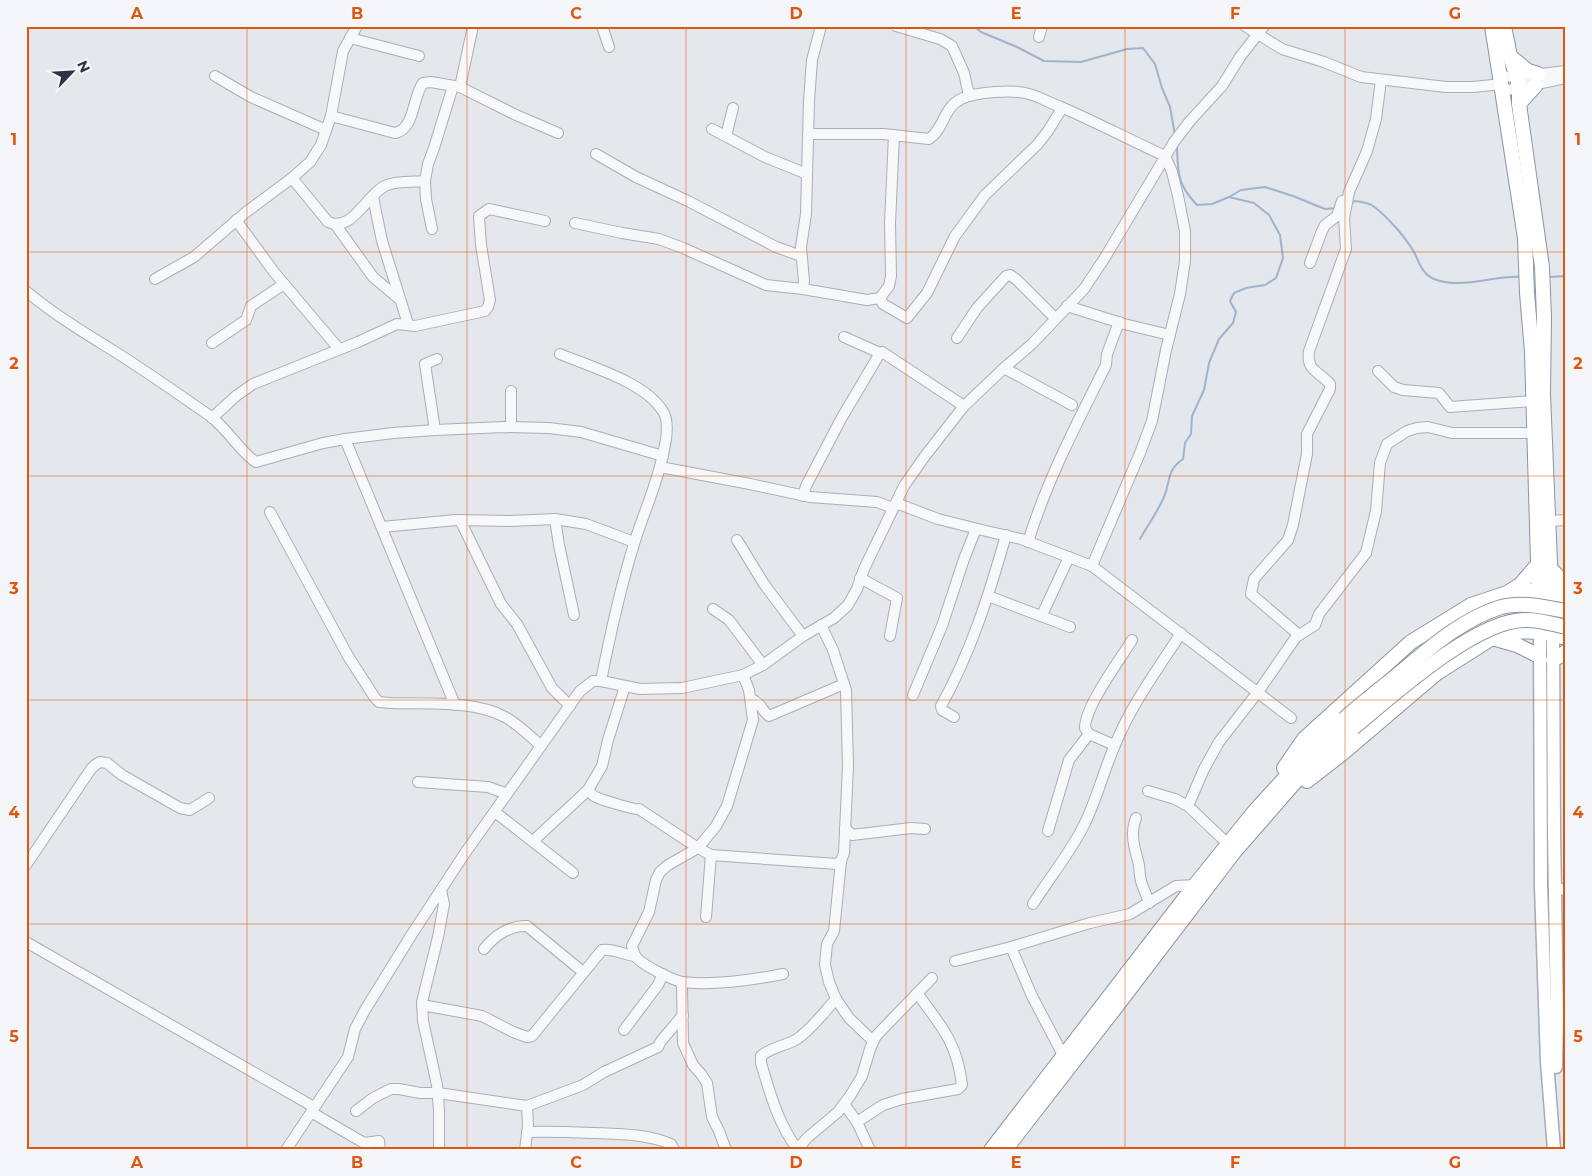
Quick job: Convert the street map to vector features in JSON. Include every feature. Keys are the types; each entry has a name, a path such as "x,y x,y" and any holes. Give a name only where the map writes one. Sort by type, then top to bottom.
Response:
{"highway":[{"path":"1269,811 1343,753 1437,673 1492,638 1501,634 1520,631 1553,635 1545,591 1534,433 1531,334 1525,238 1492,26"},
{"path":"1254,812 1304,739 1411,642 1471,605 1510,592 1544,566 1548,521 1543,394 1544,317 1542,267 1519,104 1518,82 1504,26"},
{"path":"1510,56 1537,80 1519,104"},
{"path":"1544,566 1566,585"},
{"path":"1510,592 1545,591 1566,596"},
{"path":"1005,1150 1235,852 1269,811 1348,724 1422,654 1464,624 1499,608 1522,605 1566,611"},
{"path":"991,1150 1195,885 1254,812 1299,762 1426,668 1476,635 1502,624 1523,620 1566,627"},
{"path":"1492,638 1517,645 1539,656"},
{"path":"1553,660 1566,652"}],"main road":[{"path":"1553,635 1539,656 1541,886 1547,1062 1554,1150"},
{"path":"1553,635 1561,889 1555,1054 1561,1150"}],"street":[{"path":"155,279 194,257 236,220 310,162 321,145 331,116 343,51 357,26"},
{"path":"432,229 426,199 425,180 428,164 456,86 472,26"},
{"path":"602,26 609,47"},
{"path":"802,289 804,281 801,256 806,214 809,101 812,60 821,26"},
{"path":"896,26 940,39 952,46 964,72 968,91 971,94"},
{"path":"1039,37 1042,26"},
{"path":"1245,26 1261,30 1282,49 1324,62 1355,76 1446,87 1473,87 1566,78"},
{"path":"286,1150 348,1057 355,1029 364,1010 441,890 580,691 593,681 640,689 682,688 744,675 763,665 803,636 834,618 848,605 904,486 925,456 964,406 1032,344 1084,289 1174,142 1190,121 1222,86 1240,57 1261,30"},
{"path":"350,38 420,56"},
{"path":"1537,80 1566,71"},
{"path":"215,76 251,97 326,130"},
{"path":"1299,635 1251,594 1251,588 1254,579 1260,571 1288,540 1293,525 1307,454 1307,434 1330,389 1330,384 1311,368 1308,358 1309,351 1346,248 1340,217 1367,151 1376,119 1381,80"},
{"path":"331,116 395,134 402,132 407,127 418,90 423,83 431,82 456,86 558,133"},
{"path":"1502,84 1518,82"},
{"path":"808,134 894,135 929,139 936,134 949,108 954,103 971,94 1027,93 1165,156 1172,172 1180,201 1186,248 1180,294 1152,421 1092,566"},
{"path":"726,136 733,108"},
{"path":"575,222 659,239 766,285 867,300 883,298 907,318 927,293 955,236 985,194 1037,145 1062,108"},
{"path":"712,129 774,161 807,174"},
{"path":"883,298 889,286 891,276 890,223 894,135"},
{"path":"596,154 636,177 688,201 776,247 801,256"},
{"path":"292,178 328,222 335,224 342,224 350,219 381,188 388,184 425,180"},
{"path":"373,197 382,240 408,324"},
{"path":"212,418 236,396 253,384 397,324 415,326 485,311 490,300 479,216 489,209 545,221"},
{"path":"1310,263 1325,226 1340,217"},
{"path":"236,220 284,284 339,349"},
{"path":"335,224 373,277 399,299"},
{"path":"957,338 977,308 1006,276 1010,275 1055,318"},
{"path":"212,343 246,320 251,306 284,284"},
{"path":"26,291 52,312 141,369 212,418 236,440 250,459 256,462 323,443 345,439 435,430 511,427 548,428 581,432 663,456"},
{"path":"1067,306 1170,335"},
{"path":"1028,542 1039,507 1106,365 1107,354 1119,322"},
{"path":"844,337 880,353 882,352 964,406"},
{"path":"803,496 806,486 841,419 880,353"},
{"path":"560,354 626,381 658,404 666,418 663,456 650,500 634,542 610,635 601,681"},
{"path":"435,430 425,364 437,359"},
{"path":"1004,368 1072,405"},
{"path":"1378,372 1394,387 1403,390 1439,393 1450,407 1533,401"},
{"path":"511,391 511,427"},
{"path":"1188,806 1204,769 1219,742 1299,635 1314,625 1320,614 1366,553 1376,511 1380,463 1387,444 1407,431 1428,427 1452,432 1534,433"},
{"path":"345,439 454,705"},
{"path":"660,467 803,496 877,502 1028,542 1092,566 1291,718"},
{"path":"270,512 348,656 375,698 380,702 468,706 490,711 505,717 541,746"},
{"path":"382,527 460,520 510,521 555,519 586,524 634,542"},
{"path":"555,519 574,616"},
{"path":"460,520 496,596 517,624 552,688 570,706"},
{"path":"1548,521 1566,520"},
{"path":"913,695 942,626 976,529"},
{"path":"954,717 942,710 941,706 965,658 988,596 1006,536"},
{"path":"737,540 764,584 803,636"},
{"path":"1042,615 1069,557"},
{"path":"860,578 897,598 890,636"},
{"path":"988,596 1070,627"},
{"path":"713,609 729,620 763,665"},
{"path":"821,625 833,650 844,684 848,747 844,853 841,861 834,931 827,944 825,965 836,999 849,1018 873,1041"},
{"path":"1033,904 1085,824 1114,745 1135,704 1181,633"},
{"path":"1114,745 1089,734 1084,728 1085,722 1095,700 1132,640"},
{"path":"635,956 632,946 634,939 642,928 649,912 656,880 660,872 668,865 698,848 716,826 727,806 753,720 751,699 744,675"},
{"path":"751,699 759,702 765,713 769,716 844,684"},
{"path":"533,841 588,790 602,766 608,740 626,686"},
{"path":"1048,831 1069,760 1089,734"},
{"path":"26,865 91,770 100,762 107,763 122,775 180,808 190,810 209,798"},
{"path":"418,782 488,786 507,794"},
{"path":"588,790 593,796 619,803 633,810 639,810 711,855 837,864 841,861"},
{"path":"1148,791 1175,799 1188,806 1228,844"},
{"path":"494,812 573,872"},
{"path":"1136,818 1132,835 1141,879 1149,903"},
{"path":"845,828 852,836 911,828 925,829"},
{"path":"706,917 711,855"},
{"path":"955,961 1011,947 1090,923 1130,914 1176,886 1195,885"},
{"path":"438,1150 438,1093 435,1070 423,1021 422,1005 444,904 441,890"},
{"path":"484,949 490,941 508,929 517,926 527,926 583,972"},
{"path":"26,942 312,1110 364,1143 379,1141 380,1150"},
{"path":"1011,947 1032,996 1063,1055"},
{"path":"422,1005 482,1016 527,1038 532,1036 602,950 608,949 635,956 653,970 681,982 752,980 783,974"},
{"path":"624,1030 658,985 663,974"},
{"path":"836,999 805,1034 794,1041 765,1052 761,1056 761,1063 781,1123 786,1135 798,1150 807,1138 838,1112 844,1104 862,1076 876,1036 932,978"},
{"path":"681,982 684,1043 693,1065 707,1084 712,1117 726,1150"},
{"path":"857,1122 883,1105 902,1099 958,1089 962,1085 958,1059 950,1039 917,993"},
{"path":"356,1111 373,1098 391,1089 399,1088 420,1093 438,1093 527,1106 583,1085 638,1055 658,1047 683,1015"},
{"path":"844,1104 857,1122 870,1150"},
{"path":"525,1150 527,1106"},
{"path":"527,1132 625,1134 664,1141 671,1144 674,1150"}],"waterway":[{"path":"974,26 981,32 1044,61 1081,62 1127,49 1143,48 1155,64 1170,107 1175,135"},
{"path":"1177,147 1182,184 1190,198 1197,205 1212,204 1241,190 1265,187 1325,209 1336,208"},
{"path":"1140,539 1162,502 1171,472 1183,459 1185,443 1191,434 1192,416 1204,390 1209,363 1219,339 1233,323 1236,312 1230,301 1234,293 1246,288 1265,285 1276,278 1283,258 1280,235 1269,215 1254,203 1229,197"},
{"path":"1352,203 1355,201 1369,204 1384,215 1406,240 1424,271 1434,279 1444,282 1466,283 1522,277"},
{"path":"1549,277 1566,276"}]}
